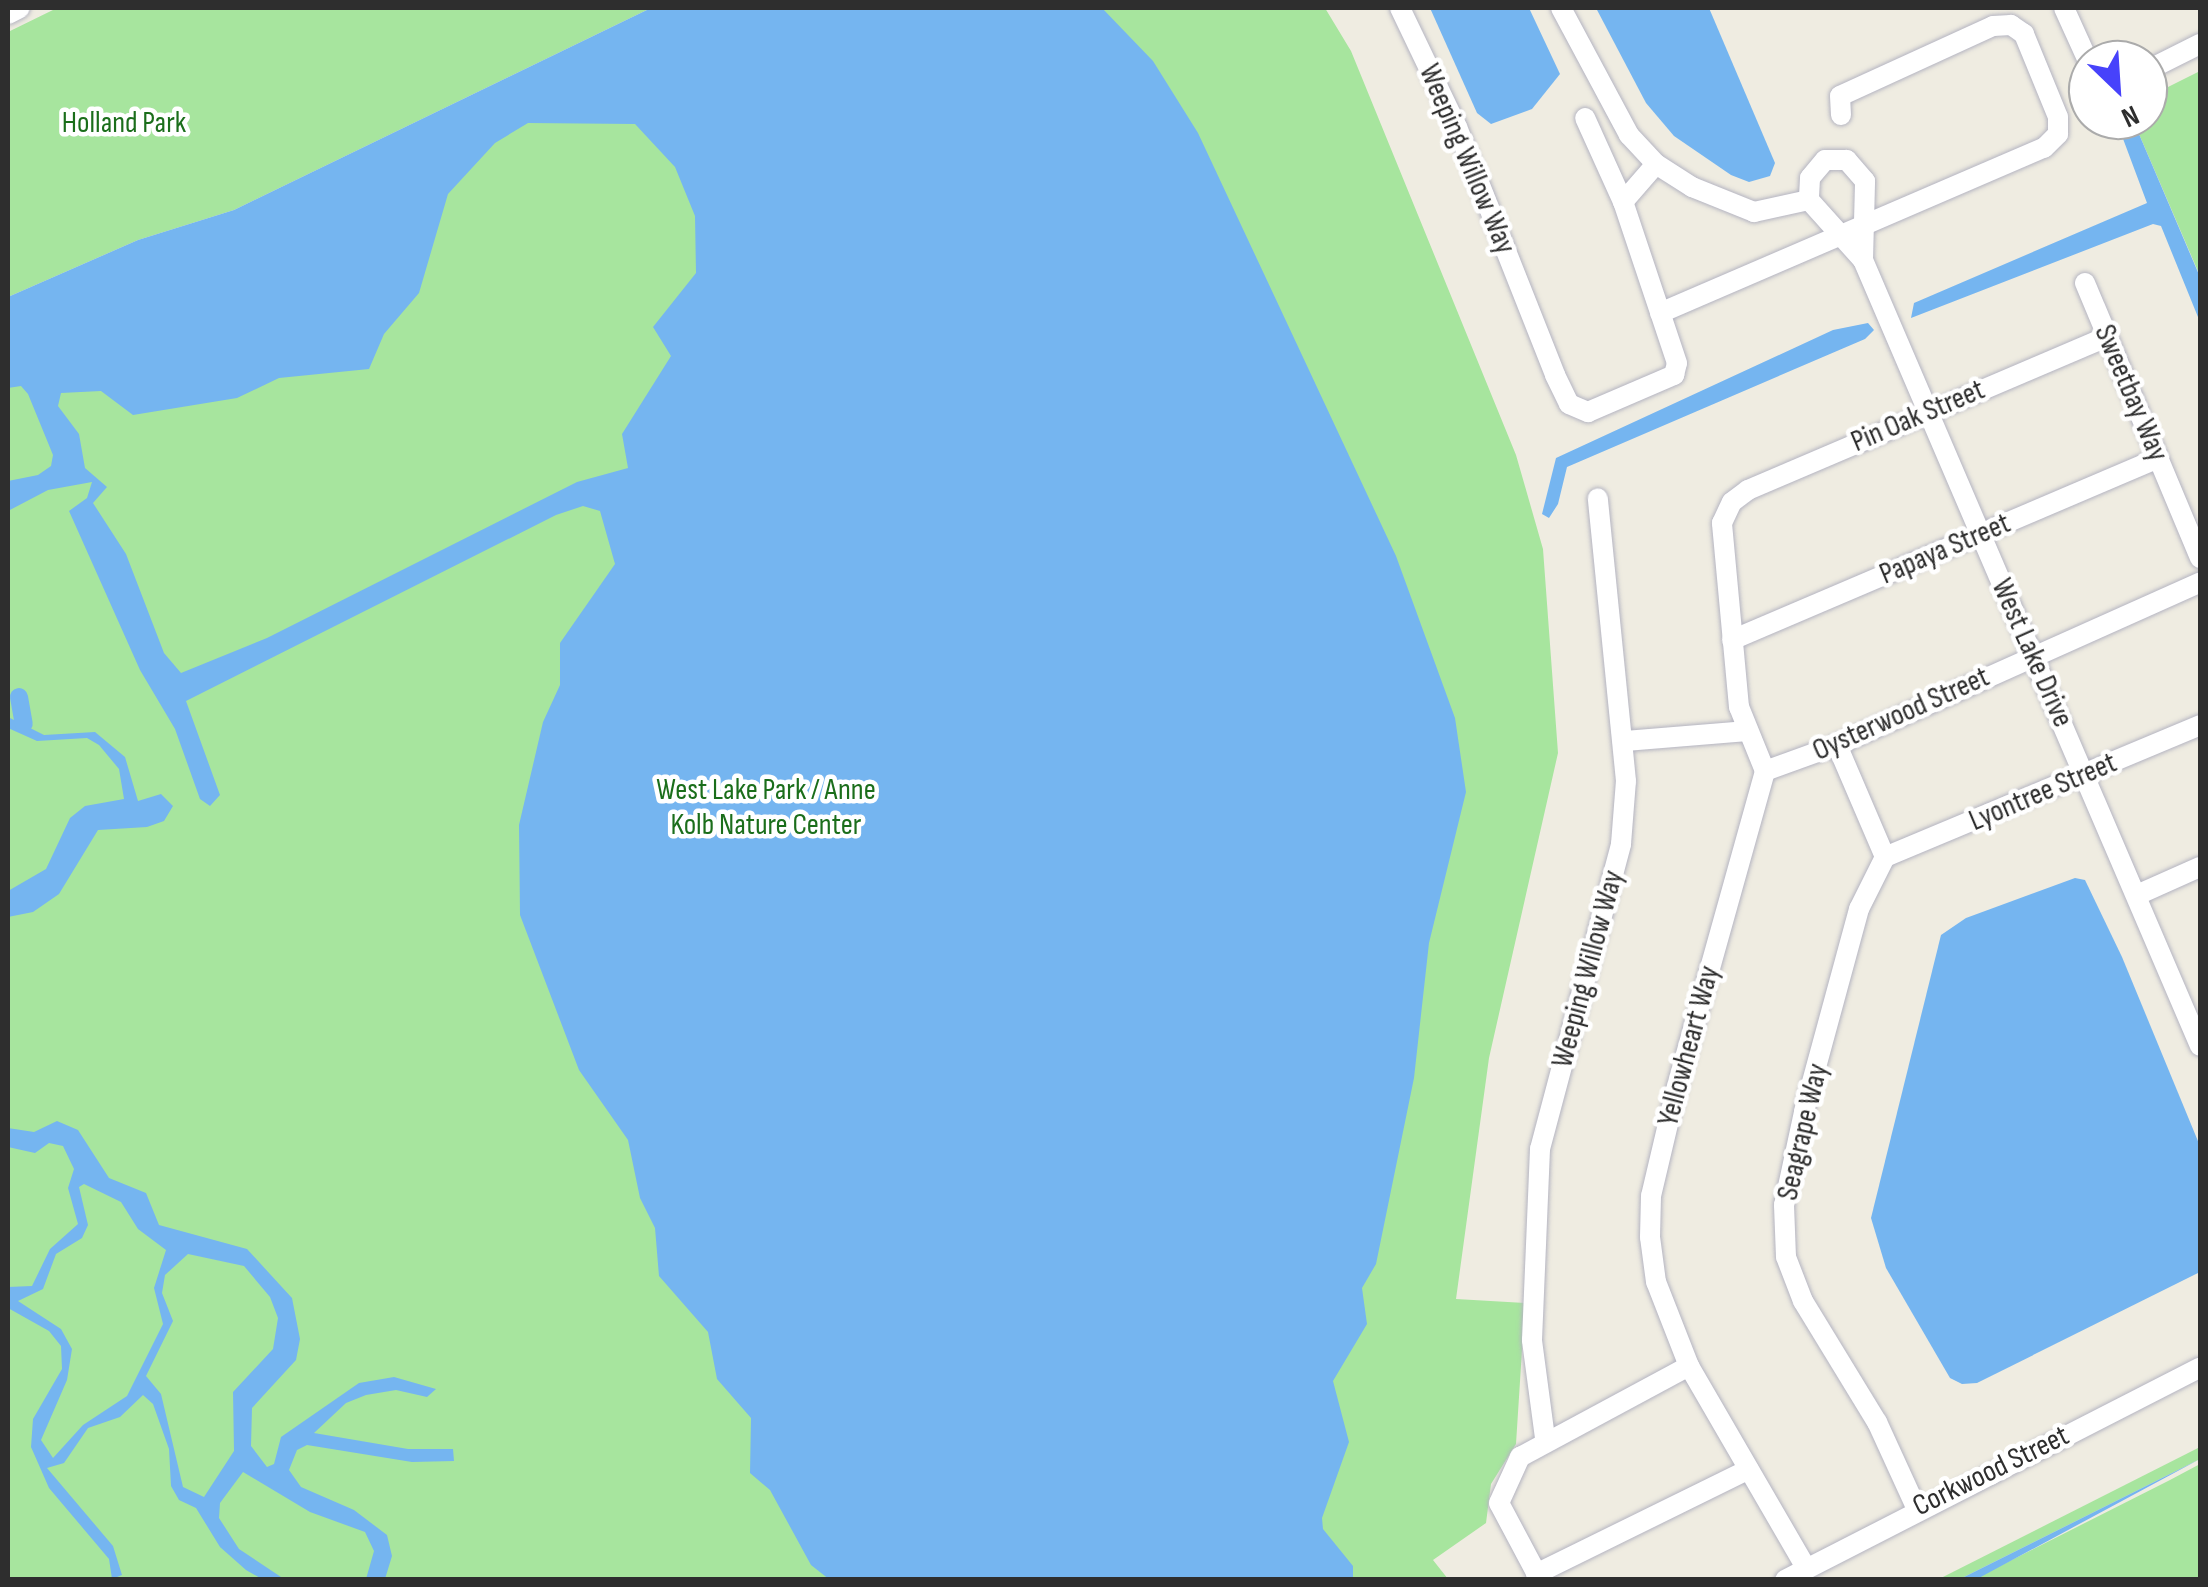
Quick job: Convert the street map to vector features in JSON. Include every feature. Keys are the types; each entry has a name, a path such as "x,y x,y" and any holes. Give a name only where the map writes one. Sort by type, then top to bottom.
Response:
{"street":[{"path":"8,14 20,8"},
{"name":"Weeping Willow Way","path":"1400,8 1457,127 1569,404 1588,412 1674,375 1678,363 1660,313"},
{"path":"1561,8 1629,135 1656,164 1692,187 1754,212 1814,208 1848,221 1866,196"},
{"path":"2064,8 2078,40"},
{"path":"1585,118 1623,202 1660,313 2044,148 2058,134 2058,117 2024,34 2011,24 1993,26 1840,96 1841,115"},
{"path":"2168,60 2200,44"},
{"path":"1806,252 1814,208 1810,178 1825,160 1857,166 1866,196 1883,206 1905,210"},
{"path":"1623,202 1656,164"},
{"name":"West Lake Drive","path":"1863,260 1866,196"},
{"name":"West Lake Drive","path":"1814,208 1863,260 2136,895 2194,1013 2200,1046"},
{"name":"Sweetbay Way","path":"2085,283 2200,558"},
{"name":"Pin Oak Street","path":"1732,640 1722,523 1732,502 1928,411 2107,336"},
{"name":"Papaya Street","path":"1732,640 2158,458"},
{"name":"Weeping Willow Way","path":"1545,1438 1532,1340 1540,1148 1620,844 1626,741 1598,498"},
{"name":"Oysterwood Street","path":"1765,770 1838,746 2200,582"},
{"path":"1732,640 1748,731 1765,770"},
{"name":"Lyontree Street","path":"1886,857 2200,725"},
{"path":"1626,741 1748,731"},
{"path":"1838,746 1886,857"},
{"name":"Yellowheart Way","path":"1765,770 1651,1196 1656,1282 1690,1366 1805,1566"},
{"name":"Seagrape Way","path":"1886,857 1860,909 1804,1112 1784,1205 1786,1257 1803,1301 1877,1422 1916,1507"},
{"path":"2136,895 2200,867"},
{"path":"1690,1366 1545,1438 1520,1457 1499,1503 1538,1577 1749,1469"},
{"name":"Corkwood Street","path":"1785,1580 1916,1507 2200,1368"}],"green space":[{"name":"Holland Park","path":"57,8 651,8 234,210 138,240 8,297 8,32"},
{"name":"West Lake Park / Anne Kolb Nature Center","path":"677,8 1325,8 1351,51 1516,455 1543,549 1558,753 1489,1058 1456,1299 1525,1303 1516,1444 1491,1484 1486,1523 1433,1560 1448,1579 8,1579 8,331"},
{"path":"2200,71 2200,276 2142,140 2168,140 2168,87"},
{"path":"2200,1447 2200,1459 1960,1579 1939,1579"},
{"path":"2200,1464 2200,1579 1972,1580 2170,1480"}],"water":[{"path":"651,8 1102,8 1153,61 1198,133 1396,556 1455,718 1466,792 1429,943 1414,1078 1376,1264 1362,1288 1367,1324 1333,1381 1349,1442 1322,1518 1323,1529 1353,1566 1353,1579 830,1580 811,1565 770,1490 750,1473 751,1418 717,1379 708,1332 659,1276 655,1228 640,1198 628,1140 579,1070 520,915 519,825 543,722 560,685 560,643 615,564 600,511 583,506 556,515 186,701 220,795 210,806 200,799 175,729 140,670 69,511 87,498 92,482 48,490 8,511 8,481 38,475 51,466 53,455 28,394 21,386 8,388 8,297 138,240 234,210","holes":["528,123 635,124 675,167 695,216 696,273 653,327 671,356 622,434 628,468 577,482 267,638 181,673 164,653 126,554 93,503 107,487 85,468 79,434 58,406 61,393 101,391 133,415 237,398 279,378 369,369 384,334 419,293 448,194 495,143"]},
{"path":"1430,8 1529,8 1560,74 1532,109 1491,124 1477,113"},
{"path":"1596,8 1709,8 1775,163 1770,176 1749,182 1731,175 1674,136 1646,103"},
{"path":"2123,140 2142,140 2200,277 2200,322 2161,226 2153,224 1911,318 1914,303 2147,203"},
{"path":"1868,323 1874,330 1865,339 1567,467 1558,504 1549,518 1542,514 1556,458 1833,330"},
{"path":"8,717 44,735 95,732 125,757 138,801 161,794 173,806 164,821 147,827 98,830 59,894 33,912 8,917 8,891 46,869 70,818 85,806 124,799 119,769 99,745 87,738 37,741 8,728"},
{"path":"2075,878 2085,880 2122,957 2200,1146 2200,1272 1977,1383 1962,1384 1950,1378 1886,1268 1871,1218 1941,935 1966,918"},
{"path":"57,1121 78,1130 109,1178 146,1193 159,1225 247,1249 292,1298 300,1339 296,1360 252,1408 251,1446 267,1467 274,1464 281,1437 359,1383 394,1377 436,1389 427,1397 396,1390 366,1395 346,1403 314,1433 408,1449 453,1449 454,1461 412,1462 307,1445 297,1450 289,1470 301,1487 354,1510 387,1535 392,1556 385,1579 366,1579 374,1551 365,1532 310,1512 243,1472 220,1503 219,1518 239,1549 284,1579 262,1579 246,1570 220,1547 196,1508 179,1500 171,1486 169,1449 153,1404 143,1395 120,1417 88,1428 64,1463 47,1468 113,1546 122,1575 112,1579 109,1559 49,1488 31,1447 33,1419 62,1369 61,1346 49,1331 8,1308 8,1287 32,1286 50,1249 78,1224 68,1188 74,1169 63,1146 49,1143 35,1153 8,1147 8,1128 34,1132","holes":["84,1184 121,1202 138,1229 166,1250 154,1288 163,1324 127,1396 83,1425 53,1458 41,1440 67,1380 72,1349 61,1329 18,1301 43,1289 56,1254 82,1238 88,1225 79,1187","188,1254 244,1266 270,1297 278,1318 273,1349 233,1392 234,1451 204,1497 183,1487 161,1394 146,1376 173,1321 162,1293 165,1275"]},
{"path":"2200,1459 1977,1579 1960,1579"}],"waterway":[{"path":"19,697 24,724"}]}
